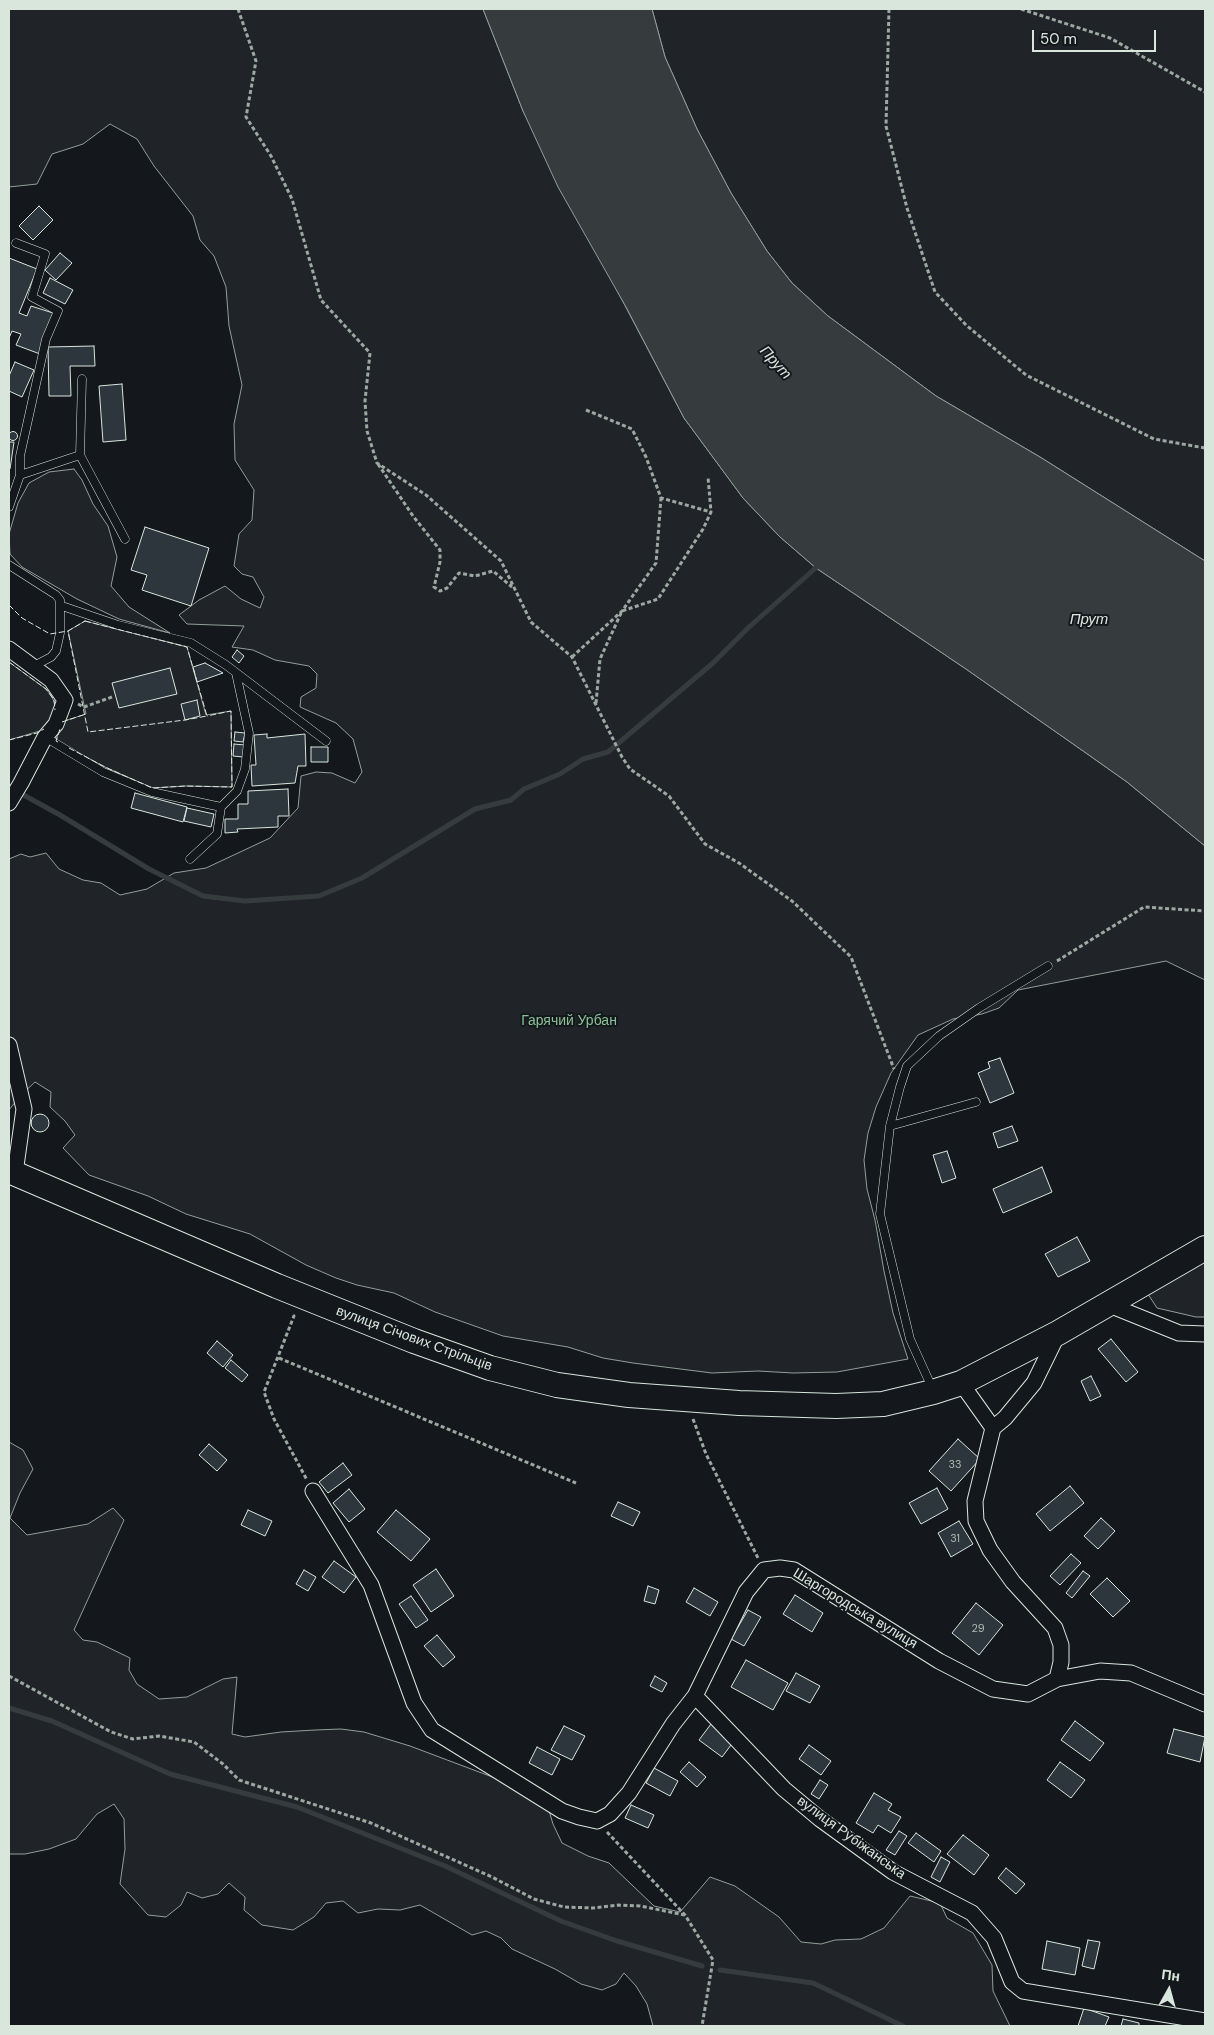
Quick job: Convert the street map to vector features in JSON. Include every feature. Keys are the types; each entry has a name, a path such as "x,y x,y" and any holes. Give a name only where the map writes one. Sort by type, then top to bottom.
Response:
{"main road":[{"name":"вулиця Січових Стрільців","path":"12,1172 277,1286 414,1341 490,1368 557,1385 629,1396 739,1403 836,1406 883,1404 933,1392 961,1383 1058,1333 1205,1248"}],"street":[{"path":"9,648 51,680 65,700 56,724 45,737 9,802"},
{"path":"9,1044 24,1109 12,1172"},
{"path":"1107,1304 1179,1334 1205,1334"},
{"path":"1056,1679 1061,1662 1061,1645 1054,1628 1013,1582 990,1550 976,1521 975,1502 993,1428 1005,1418 1034,1383 1058,1333"},
{"path":"961,1383 993,1428"},
{"path":"313,1491 371,1585 414,1703 432,1730 562,1811 597,1821 610,1814 628,1792 673,1724 695,1696 746,1592 764,1570"},
{"name":"Шаргородська вулиця","path":"764,1570 780,1568 794,1570 939,1661 993,1689 1028,1694 1056,1679 1100,1672 1131,1673 1205,1704"},
{"name":"вулиця Рубіжанська","path":"695,1696 784,1789 820,1819 893,1872 972,1913 994,1938 1012,1982 1023,1991 1205,2021"}],"lane":[{"path":"9,507 20,476 20,456 46,339 58,311 32,297 45,254 16,243"},
{"path":"82,379 80,455 125,539"},
{"path":"20,476 80,455"},
{"path":"9,565 56,595 62,606 60,633 56,651 50,657 32,667"},
{"path":"62,606 118,624 190,643 236,673 326,741"},
{"path":"190,859 217,834 221,807 237,791 245,769 249,733 236,673"},
{"path":"45,737 103,772 152,792 221,807"},
{"path":"933,1392 910,1339 880,1214 890,1126 900,1087 907,1066 940,1036 979,1008 1048,966"},
{"path":"890,1126 976,1102"}],"path":[{"path":"238,9 256,62 246,117 271,156 292,199 321,300 370,353 365,400 367,431 377,463 413,516 440,550 440,562 434,587 440,591 447,588 459,573 475,576 494,572 515,589"},
{"path":"889,9 886,126 907,208 935,292 966,325 1026,374 1154,438 1205,448"},
{"path":"1021,9 1110,38 1205,92"},
{"path":"586,410 632,429 646,456 661,498 656,563 622,611 600,659 596,704"},
{"path":"377,463 426,495 501,561 531,622 572,657 621,755 630,769 669,796 705,844 739,863 792,901 852,957 876,1017 900,1087"},
{"path":"572,657 622,611 658,599 703,529 711,512 708,476"},
{"path":"661,498 711,512"},
{"path":"65,700 84,707 112,697"},
{"path":"1048,966 1144,907 1205,911"},
{"path":"277,1286 294,1316 264,1392 274,1419 313,1491"},
{"path":"278,1358 576,1483"},
{"path":"692,1416 706,1454 764,1570"},
{"path":"9,1676 111,1732 133,1739 159,1736 194,1742 223,1764 239,1780 371,1823 492,1877 534,1899 564,1907 640,1906 685,1915"},
{"path":"597,1821 685,1915 713,1960 702,2026"}],"green space":[{"name":"Гарячий Урбан","path":"9,9 483,9 523,111 684,418 743,498 780,537 816,568 966,669 1127,782 1205,846 1205,980 1166,961 1018,990 999,1008 982,1014 953,1019 918,1035 891,1073 876,1107 868,1133 864,1160 867,1189 893,1313 908,1359 837,1372 793,1373 758,1371 712,1373 603,1358 568,1347 503,1336 435,1312 394,1293 357,1285 336,1278 306,1265 250,1234 186,1214 148,1196 89,1175 63,1148 75,1135 65,1121 50,1107 51,1092 35,1082 9,1110 9,859 21,854 30,857 46,853 59,869 83,880 101,883 120,895 147,889 174,873 206,868 270,838 298,808 301,776 316,772 332,773 355,783 362,772 353,739 336,723 300,707 301,697 316,688 317,674 309,666 275,660 253,650 232,647 244,626 187,624 179,615 199,600 225,586 241,599 260,608 264,597 253,577 242,574 234,566 239,534 252,520 254,490 235,460 234,424 242,385 229,326 226,287 214,256 200,240 193,216 154,166 137,139 110,124 83,144 52,154 37,184 9,187"},
{"path":"652,9 1205,9 1205,561 1040,457 936,396 828,316 792,283 767,251 731,193 697,129 665,57"},
{"path":"74,469 82,480 93,504 108,526 117,557 111,586 129,607 170,633 119,619 77,599 22,567 10,554 9,534 18,503 29,483 49,472"},
{"path":"85,621 187,647 206,715 231,711 232,787 186,786 152,788 105,767 56,741 61,722 86,714 68,631"},
{"path":"9,662 46,689 56,706 52,718 43,730 9,740"},
{"path":"1205,1261 1205,1317 1196,1317 1157,1308 1146,1291"},
{"path":"9,1442 23,1450 33,1469 20,1493 10,1518 27,1535 88,1524 113,1508 124,1520 74,1630 83,1640 97,1642 130,1658 129,1670 137,1684 159,1699 187,1697 223,1679 237,1677 232,1734 245,1737 281,1732 341,1729 364,1732 410,1746 495,1778 547,1804 553,1824 562,1843 588,1856 609,1863 654,1906 680,1912 710,1877 735,1886 779,1917 801,1942 821,1944 835,1940 861,1939 884,1928 910,1896 940,1903 947,1918 973,1933 992,1965 993,1991 1010,2026 653,2026 647,2004 636,1986 624,1973 616,1984 602,1990 581,1984 555,1969 512,1949 501,1938 486,1931 472,1935 420,1905 400,1910 378,1909 358,1913 343,1901 326,1903 314,1917 293,1930 262,1925 244,1910 245,1897 229,1883 218,1894 202,1898 187,1892 181,1905 166,1917 148,1915 120,1884 125,1849 124,1819 114,1804 97,1814 76,1839 49,1849 25,1854 9,1854"}],"water":[{"name":"Прут","path":"483,9 652,9 665,57 697,129 731,193 767,251 792,283 828,316 936,396 1040,457 1205,561 1205,846 1127,782 966,669 816,568 780,537 743,498 684,418 626,307 558,187 523,111"}],"building":[{"path":"39,206 53,220 33,240 19,226"},
{"path":"60,253 72,263 56,280 45,270"},
{"path":"9,258 37,269 19,313 27,316 31,306 53,313 40,354 16,345 21,334 12,331 9,338"},
{"path":"50,278 73,290 65,304 43,293"},
{"path":"94,346 95,366 70,366 71,396 49,396 48,347"},
{"path":"15,362 34,370 22,397 9,391 9,376"},
{"path":"122,384 126,440 103,442 99,386"},
{"path":"13,432 17,436 13,440 9,436"},
{"path":"9,442 14,442 10,469 9,469"},
{"path":"145,527 209,548 191,606 142,590 147,575 131,570"},
{"path":"237,650 244,656 239,663 232,657"},
{"path":"205,663 223,673 197,682 193,667"},
{"path":"170,668 177,694 119,708 112,683"},
{"path":"197,700 200,716 185,720 181,704"},
{"path":"235,732 245,733 243,742 234,741"},
{"path":"267,734 267,738 305,734 306,766 298,766 295,783 252,786 251,765 256,765 254,735"},
{"path":"234,744 245,745 243,757 233,756"},
{"path":"311,747 328,747 328,762 311,762"},
{"path":"288,789 289,816 278,816 278,827 237,829 238,832 225,833 225,819 238,819 238,804 248,804 248,791"},
{"path":"135,793 187,807 183,822 131,808"},
{"path":"187,808 214,814 211,827 184,821"},
{"path":"1000,1058 1014,1093 990,1103 978,1073 990,1068 988,1062"},
{"path":"36,1114 44,1114 49,1119 47,1130 36,1132 31,1127 31,1119"},
{"path":"1012,1126 1018,1141 998,1148 993,1133"},
{"path":"947,1151 956,1178 942,1183 933,1155"},
{"path":"1042,1167 1052,1192 1003,1213 993,1189"},
{"path":"1077,1237 1090,1261 1058,1277 1045,1254"},
{"path":"1111,1339 1138,1372 1126,1382 1098,1349"},
{"path":"217,1341 233,1355 223,1367 207,1353"},
{"path":"231,1360 248,1375 242,1382 225,1368"},
{"path":"1091,1376 1101,1396 1090,1401 1081,1381"},
{"path":"958,1439 980,1459 951,1491 929,1471"},
{"path":"209,1444 227,1460 217,1471 199,1455"},
{"path":"343,1463 352,1475 328,1493 319,1482"},
{"path":"1070,1486 1084,1503 1050,1531 1036,1514"},
{"path":"937,1488 948,1509 921,1524 909,1503"},
{"path":"349,1489 365,1509 349,1522 333,1503"},
{"path":"618,1502 640,1512 633,1526 611,1516"},
{"path":"248,1510 272,1521 265,1536 241,1525"},
{"path":"396,1510 430,1539 411,1561 377,1532"},
{"path":"1101,1518 1115,1531 1098,1549 1084,1536"},
{"path":"959,1521 973,1544 951,1557 938,1533"},
{"path":"1071,1554 1081,1563 1060,1585 1050,1576"},
{"path":"334,1561 356,1577 344,1593 322,1577"},
{"path":"436,1569 454,1596 431,1612 413,1585"},
{"path":"304,1570 316,1577 308,1591 296,1584"},
{"path":"1083,1571 1090,1576 1072,1598 1066,1593"},
{"path":"1107,1578 1130,1601 1113,1617 1090,1594"},
{"path":"648,1586 659,1590 655,1604 644,1601"},
{"path":"694,1588 718,1602 710,1616 686,1602"},
{"path":"795,1595 823,1613 812,1632 783,1614"},
{"path":"411,1596 428,1620 416,1628 399,1604"},
{"path":"976,1603 1003,1625 979,1655 952,1633"},
{"path":"748,1610 761,1617 744,1646 731,1639"},
{"path":"437,1635 455,1657 443,1667 424,1646"},
{"path":"746,1660 788,1683 773,1710 731,1687"},
{"path":"796,1673 820,1686 810,1703 786,1691"},
{"path":"655,1676 667,1683 662,1692 650,1686"},
{"path":"1075,1721 1104,1743 1090,1761 1061,1740"},
{"path":"711,1724 734,1741 722,1757 699,1740"},
{"path":"564,1726 585,1736 572,1760 551,1750"},
{"path":"1174,1729 1205,1737 1200,1762 1167,1753"},
{"path":"809,1745 831,1761 821,1775 799,1759"},
{"path":"537,1747 560,1759 552,1775 529,1763"},
{"path":"689,1762 706,1777 697,1787 680,1772"},
{"path":"1060,1762 1085,1780 1071,1798 1047,1780"},
{"path":"654,1768 678,1781 670,1796 646,1783"},
{"path":"820,1780 828,1785 819,1799 811,1794"},
{"path":"874,1793 892,1804 888,1810 901,1817 891,1833 878,1825 873,1833 856,1823"},
{"path":"631,1805 654,1815 648,1828 625,1818"},
{"path":"899,1831 907,1836 895,1855 886,1850"},
{"path":"916,1833 941,1851 934,1862 908,1843"},
{"path":"963,1835 989,1855 974,1875 947,1854"},
{"path":"941,1857 950,1862 940,1882 931,1877"},
{"path":"1006,1868 1025,1884 1016,1894 998,1878"},
{"path":"1088,1940 1100,1942 1094,1969 1082,1966"},
{"path":"1047,1941 1080,1948 1075,1975 1042,1969"},
{"path":"1084,2008 1109,2017 1105,2026 1078,2026"},
{"path":"1123,2019 1139,2023 1139,2026 1121,2026"}],"waterway":[{"path":"9,787 60,815 149,869 203,896 245,901 319,896 362,878 475,809 511,800 524,789 560,774 583,759 608,752 713,663 748,628 819,565"},
{"path":"9,1708 52,1721 170,1774 297,1807 445,1866 561,1921 617,1941 702,1966"},
{"path":"720,1970 813,1983 903,2026"}],"fence":[{"path":"9,605 22,618 50,634 68,631"},
{"path":"85,621 187,647 207,716 88,732 68,631 85,621"},
{"path":"9,662 46,689 54,700 55,710"},
{"path":"69,748 152,788 186,786 232,787 231,711 207,716"},
{"path":"62,722 86,714"},
{"path":"9,740 37,733 44,729"},
{"path":"58,742 56,741 60,729"}]}
